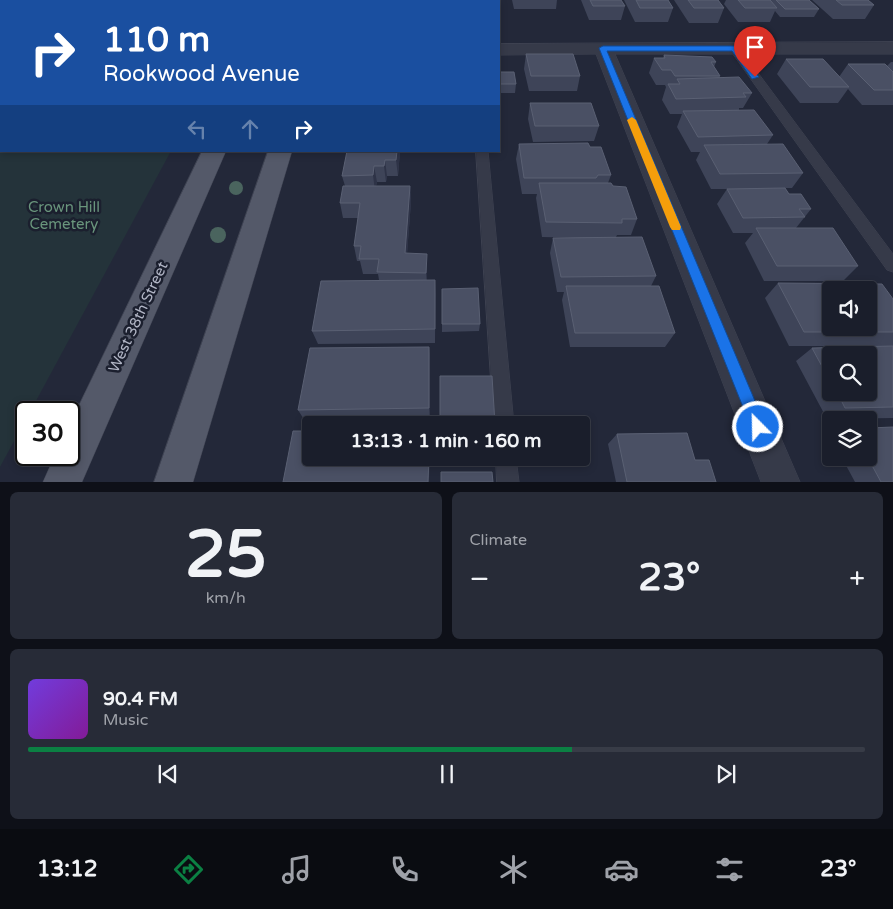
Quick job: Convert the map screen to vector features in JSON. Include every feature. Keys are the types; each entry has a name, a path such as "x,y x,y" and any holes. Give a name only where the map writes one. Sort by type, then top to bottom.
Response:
{"main road":[{"name":"West 38th Street","path":"62,482 214,152"},
{"path":"172,482 280,152"}],"street":[{"path":"603,48 781,482"},
{"path":"500,49 893,48"}],"lane":[{"path":"734,48 893,266"},
{"path":"482,152 503,416"},
{"path":"507,466 508,482"}],"green space":[{"name":"Crown Hill Cemetery","path":"0,152 170,152 36,401 15,401 15,439 0,467"}],"building":[{"path":"590,0 621,0 625,6 593,6"},
{"path":"636,0 668,0 673,8 640,8"},
{"path":"688,0 718,0 724,8 694,8"},
{"path":"738,0 770,0 777,8 745,8"},
{"path":"776,0 809,0 819,9 785,9"},
{"path":"836,0 868,0 874,5 842,5"},
{"path":"526,54 573,54 580,76 531,76"},
{"path":"664,55 712,57 716,62 711,62 720,76 675,76 671,70 662,70 654,58 665,58"},
{"path":"786,59 823,59 849,87 810,87"},
{"path":"848,64 885,64 893,72 893,90 874,90"},
{"path":"500,72 514,72 516,84 500,84"},
{"path":"739,77 752,93 743,93 746,97 676,99 668,84 680,84 677,79"},
{"path":"530,103 591,103 599,126 535,126"},
{"path":"754,110 773,135 698,137 683,111"},
{"path":"588,143 590,147 601,147 611,175 598,175 596,178 524,178 519,144"},
{"path":"783,144 803,173 720,174 704,145"},
{"path":"347,152 397,152 396,160 385,160 384,166 374,166 373,175 342,176"},
{"path":"539,183 611,183 613,186 626,187 637,219 622,219 622,223 546,222"},
{"path":"343,186 410,186 405,253 427,254 426,273 377,272 379,259 359,259 361,246 354,246 360,203 340,203"},
{"path":"785,188 789,194 801,194 811,209 799,209 805,217 743,218 727,189"},
{"path":"756,228 833,228 858,266 777,266"},
{"path":"642,237 656,276 561,277 553,238"},
{"path":"435,280 435,329 312,331 321,281"},
{"path":"778,283 822,283 822,332 804,332"},
{"path":"877,284 882,284 893,299 893,332 877,332"},
{"path":"566,286 659,286 675,333 575,333"},
{"path":"478,288 480,324 442,324 442,289"},
{"path":"877,346 893,346 893,407 845,408 842,401 877,401"},
{"path":"429,347 429,408 298,410 310,348"},
{"path":"812,348 822,348 822,366"},
{"path":"440,376 492,376 494,416 440,416"},
{"path":"893,427 893,482 881,482 872,466 877,466 877,428"},
{"path":"293,431 302,431 302,466 429,466 428,482 283,482"},
{"path":"687,433 695,460 709,460 716,482 627,482 617,434"},
{"path":"441,472 492,472 493,482 441,482"}],"slow traffic":[{"path":"632,120 676,227"}],"route":[{"path":"755,77 734,48 603,48 758,427"}]}
